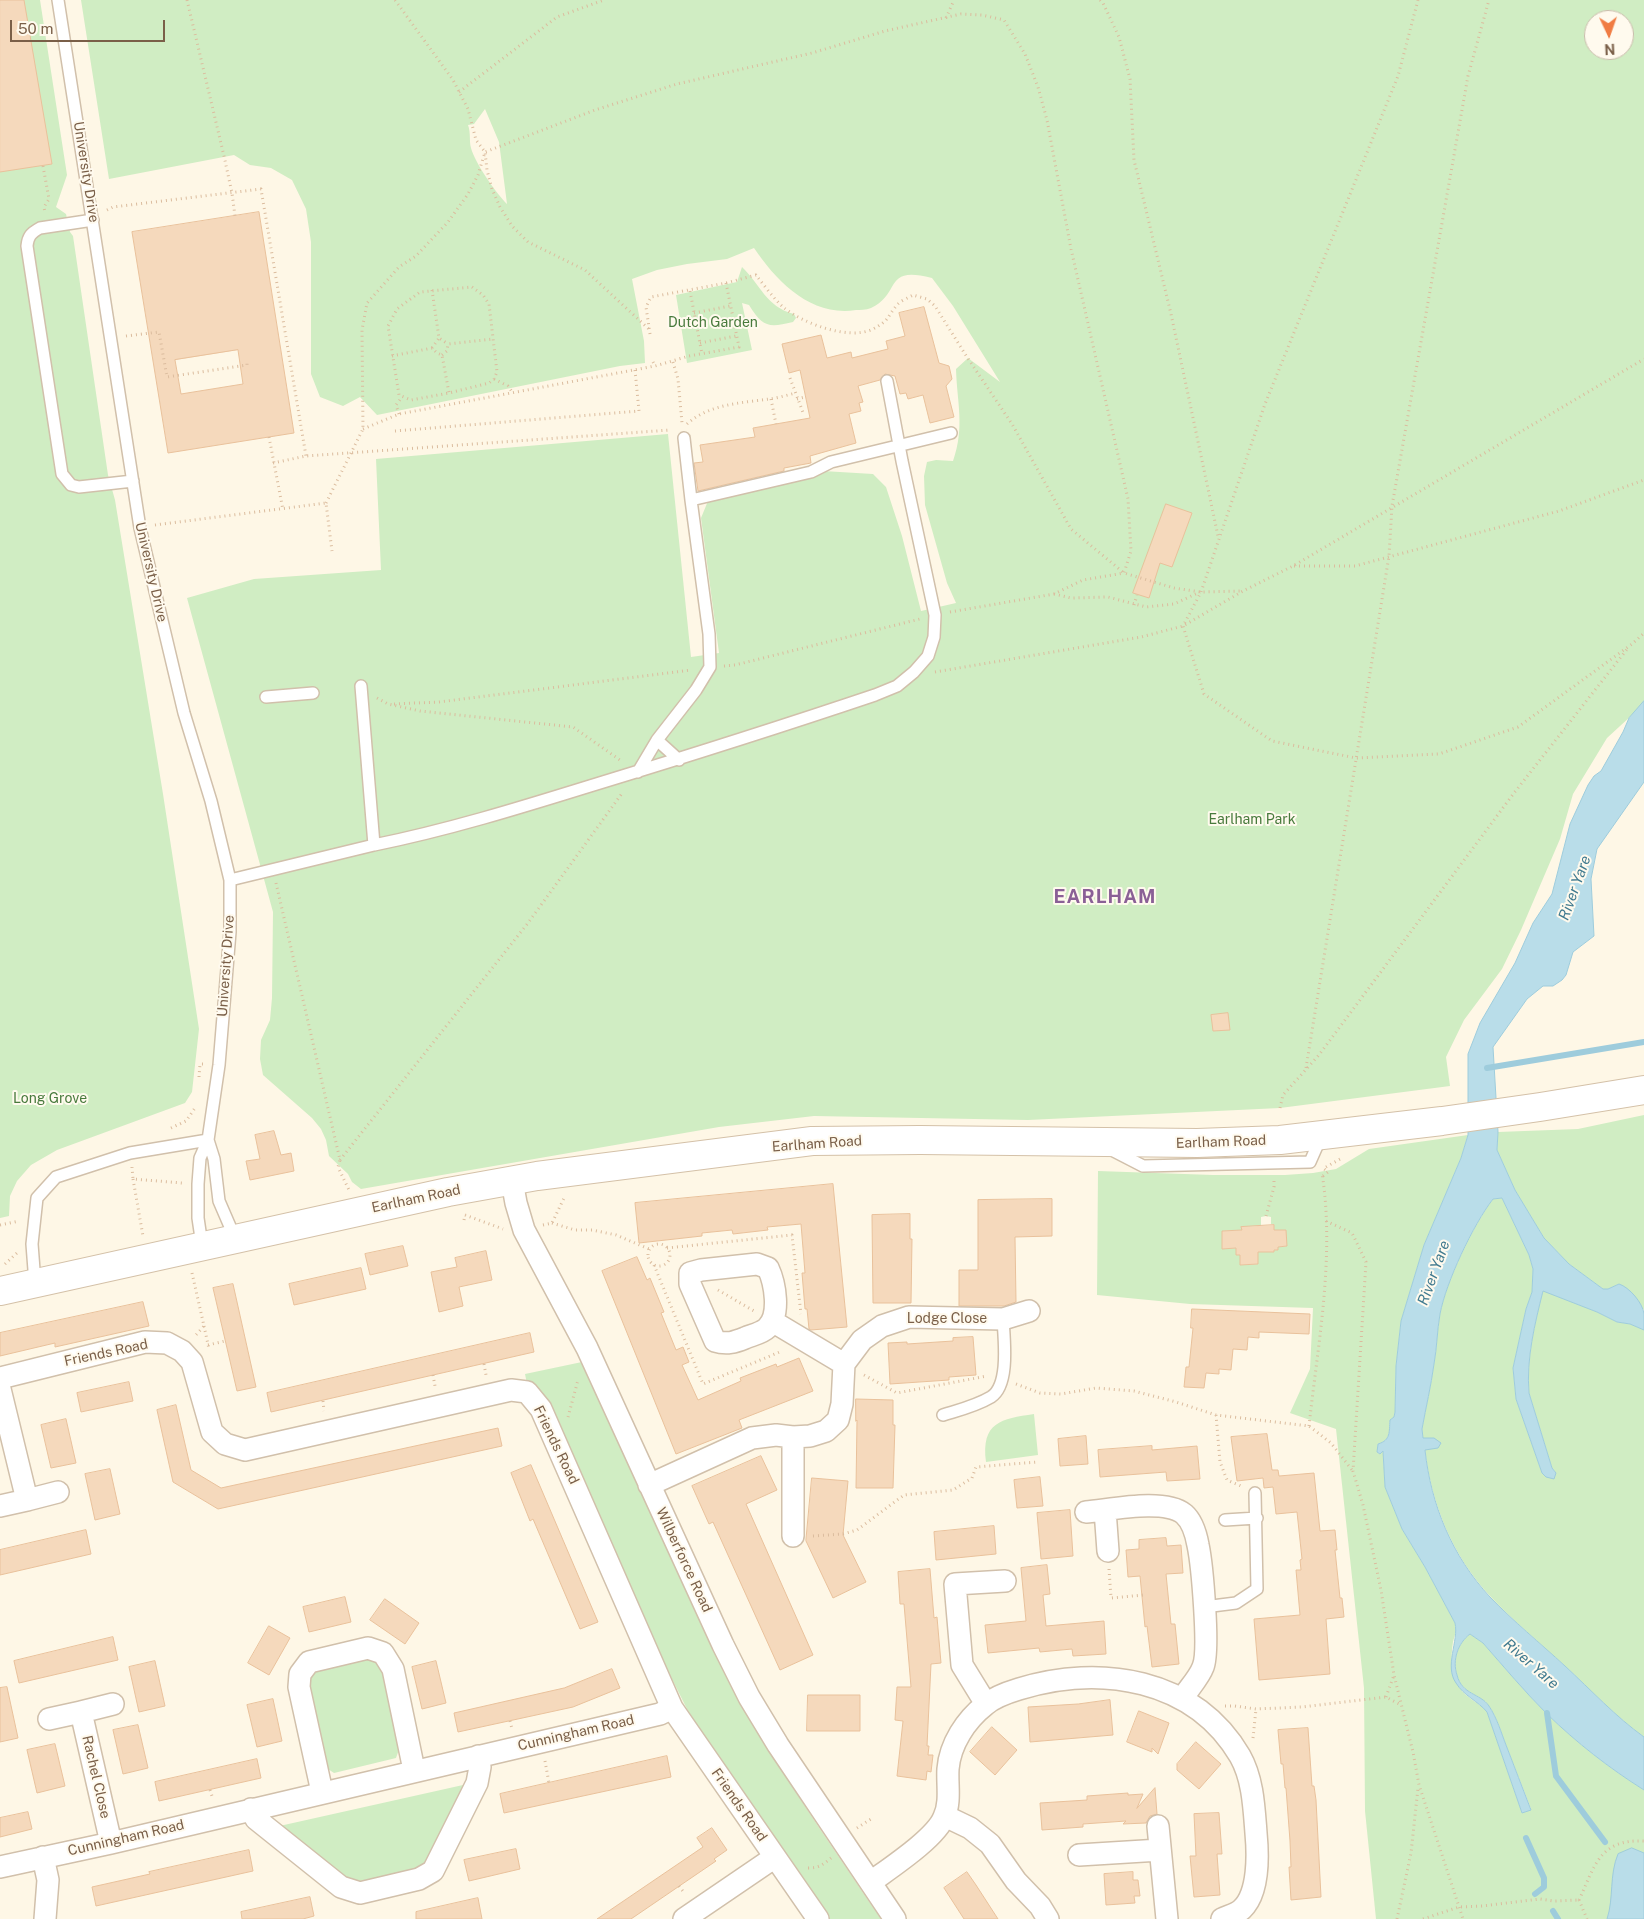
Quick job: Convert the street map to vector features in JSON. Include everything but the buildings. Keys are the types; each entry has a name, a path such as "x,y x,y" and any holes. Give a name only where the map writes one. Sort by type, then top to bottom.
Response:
{"main road":[{"name":"Earlham Road","path":"0,1291 147,1258 197,1256 235,1238 415,1198 512,1181 812,1141 920,1140 1197,1143 1280,1140 1540,1108 1644,1090"}],"street":[{"name":"Wilberforce Road","path":"512,1181 524,1230 587,1348 723,1645 749,1697 778,1745 895,1919"},
{"path":"757,1264 768,1268 776,1311 772,1321 766,1329 734,1342 723,1344 715,1341 690,1284 690,1274 701,1270 757,1264"},
{"name":"Lodge Close","path":"844,1364 862,1340 882,1326 909,1317 1003,1319 1029,1311"},
{"path":"649,1485 752,1438 776,1435 810,1436 826,1431 838,1420 842,1404 844,1364 772,1321"},
{"name":"Friends Road","path":"0,1378 145,1342 168,1343 182,1351 192,1362 212,1432 225,1444 245,1450 511,1390 527,1392 541,1409 672,1708 818,1919"},
{"path":"0,1389 27,1500"},
{"path":"792,1536 793,1437"},
{"path":"0,1506 58,1492"},
{"path":"1108,1551 1095,1511 1152,1506 1172,1508 1184,1514 1194,1529 1199,1546 1206,1648 1204,1666 1189,1704"},
{"path":"986,1704 962,1665 955,1584 1006,1581"},
{"path":"322,1792 298,1687 300,1674 309,1662 368,1648 383,1653 393,1669 414,1770"},
{"path":"871,1882 921,1844 941,1824 945,1816 949,1792 948,1767 954,1745 966,1724 986,1704 1018,1689 1062,1678 1096,1677 1129,1681 1159,1688 1189,1704 1223,1734 1240,1757 1252,1788 1258,1849 1256,1881 1242,1910 1222,1919"},
{"path":"49,1719 113,1704"},
{"name":"Cunningham Road","path":"0,1867 111,1843 414,1770 660,1714 672,1708"},
{"name":"Rachel Close","path":"81,1712 111,1843"},
{"path":"251,1809 256,1819 341,1887 360,1893 419,1880 433,1871 477,1783 480,1767 478,1756"},
{"path":"945,1816 970,1828 990,1844 1016,1881 1040,1906 1048,1919"},
{"path":"1158,1826 1167,1919"},
{"path":"1079,1855 1160,1850"},
{"path":"43,1857 48,1880 45,1919"},
{"path":"684,1919 775,1857"}],"lane":[{"name":"University Drive","path":"58,0 140,528 184,713 206,784 230,880 230,932 219,1065 208,1140 200,1158 197,1256"},
{"path":"93,220 48,227 32,232 28,237 27,246 62,474 71,485 79,487 133,481"},
{"path":"230,880 423,835 496,815 679,760 897,686 914,672 928,656 934,637 935,615 887,381"},
{"path":"638,772 657,740 696,690 710,667 710,634 691,500 684,433"},
{"path":"691,500 811,472 831,462 951,433"},
{"path":"361,686 374,845"},
{"path":"266,697 313,693"},
{"path":"657,740 679,760"},
{"name":"University Drive","path":"208,1140 214,1159 219,1201 235,1238"},
{"path":"35,1283 32,1244 37,1198 56,1177 130,1153 208,1140"},
{"path":"943,1415 972,1406 992,1396 1003,1380 1003,1319"},
{"path":"1204,1607 1236,1603 1257,1589 1256,1493"},
{"path":"1225,1520 1257,1518"}],"path":[{"path":"187,0 232,193 235,216"},
{"path":"395,0 453,80 468,109 476,140 485,152 486,170 492,189 500,207 512,226 528,242 585,270 651,331 650,334"},
{"path":"459,92 557,17 604,0"},
{"path":"946,18 954,0"},
{"path":"1100,0 1119,37 1130,79 1134,160 1171,314 1219,538"},
{"path":"1418,0 1398,76 1265,404 1201,592 1183,626 1204,694 1272,742 1356,758 1439,754 1518,727 1632,644 1644,633"},
{"path":"1306,1068 1388,556 1392,506 1468,76 1489,0"},
{"path":"485,152 596,110 677,84 812,53 885,31 961,14 982,15 1004,20 1026,54 1047,120 1071,249 1128,499 1130,551 1124,573"},
{"path":"332,551 326,503 363,430 362,330 367,303 399,267 416,256 448,222 475,182 485,152"},
{"path":"43,166 49,198 44,207 48,227"},
{"path":"108,210 113,207 261,189 306,456"},
{"path":"363,430 399,414 635,370 673,362 689,356 739,347 726,283"},
{"path":"472,288 483,295 489,304 493,339 496,372 494,379 489,383 411,400 399,395 388,326 397,309 420,292 472,288"},
{"path":"392,356 432,348 439,338 432,290"},
{"path":"690,290 702,354"},
{"path":"694,313 730,306"},
{"path":"126,336 159,332 167,378 246,365 247,360"},
{"path":"700,343 736,336"},
{"path":"439,338 448,344 493,339"},
{"path":"442,355 447,351 448,344"},
{"path":"432,348 436,353 442,355"},
{"path":"442,355 449,393"},
{"path":"897,686 935,672 1141,636 1183,626 1243,591 1293,566 1644,359"},
{"path":"653,362 655,366"},
{"path":"673,362 678,379 684,433"},
{"path":"395,431 638,410 635,370"},
{"path":"790,378 804,415"},
{"path":"494,379 508,386 513,393"},
{"path":"684,433 691,421 708,411 743,401 772,399 796,393"},
{"path":"399,414 396,405 402,397"},
{"path":"797,399 806,397"},
{"path":"772,399 776,424"},
{"path":"273,463 306,456 353,452 684,433"},
{"path":"269,437 282,510"},
{"path":"1293,566 1355,566 1559,511 1644,480"},
{"path":"140,528 326,503"},
{"path":"388,704 439,702 735,665 935,615 1054,594 1083,580 1124,573 1174,588 1201,592 1243,591"},
{"path":"1054,594 1071,598 1108,597 1146,607 1174,604 1201,592"},
{"path":"1134,605 1137,594"},
{"path":"1280,1108 1283,1095 1319,1055 1514,793 1632,644"},
{"path":"349,1191 338,1167 340,1160 528,923 638,772 573,727 420,711 388,704 376,698 361,686"},
{"path":"274,870 340,1160"},
{"path":"130,1153 147,1258"},
{"path":"1310,1426 1327,1263 1323,1176 1328,1172 1322,1168"},
{"path":"133,1179 198,1184"},
{"path":"1266,1216 1274,1187 1274,1179"},
{"path":"552,1223 566,1194"},
{"path":"458,1213 509,1231 524,1230 552,1223 575,1230 592,1230 616,1235 649,1249"},
{"path":"464,1220 465,1215"},
{"path":"0,1226 26,1219"},
{"path":"1326,1221 1352,1232 1366,1262 1353,1471 1363,1505 1382,1590 1394,1675 1419,1784 1463,1919"},
{"path":"654,1265 665,1264 668,1260 670,1254 668,1248 663,1244 656,1244 649,1249 648,1258 654,1265 703,1384 794,1346 803,1328 792,1235 668,1248"},
{"path":"197,1256 204,1326 210,1355"},
{"path":"182,1351 204,1326"},
{"path":"208,1346 226,1341"},
{"path":"559,1449 587,1348"},
{"path":"844,1364 897,1393 992,1375 1040,1393 1060,1394 1096,1388 1134,1391 1216,1415 1310,1426 1331,1443 1353,1471"},
{"path":"1216,1415 1220,1462 1227,1480 1256,1493"},
{"path":"792,1536 843,1534 858,1530 904,1495 953,1490 972,1478 976,1467 1036,1462"},
{"path":"1108,1551 1111,1598 1144,1595"},
{"path":"1386,1697 1394,1675"},
{"path":"1189,1704 1256,1709 1302,1707 1386,1697 1402,1706"},
{"path":"1397,1919 1411,1854 1419,1784"},
{"path":"1587,1919 1579,1900 1600,1856 1616,1844 1644,1841"},
{"path":"788,1875 796,1869 815,1868 824,1864 845,1843"},
{"path":"1423,1919 1458,1907 1540,1899 1554,1901 1579,1900"}],"green space":[{"name":"Long Grove","path":"0,0 40,0 67,175 56,207 66,214 70,232 73,236 108,475 115,500 199,1029 192,1092 185,1103 57,1150 31,1165 17,1181 10,1196 9,1216 0,1218"},
{"name":"Earlham Park","path":"81,0 1644,0 1644,704 1607,738 1573,794 1560,839 1521,930 1502,969 1464,1020 1446,1057 1450,1086 1280,1108 1028,1120 814,1116 719,1127 361,1189 352,1182 348,1174 329,1156 326,1140 321,1129 312,1118 263,1075 260,1059 261,1040 270,1020 272,998 273,912 187,598 254,579 381,570 376,459 668,434 691,657 719,653 701,518 708,501 823,471 873,474 886,487 902,536 921,611 956,603 947,583 925,505 924,476 927,462 936,460 953,461 957,449 959,415 956,369 968,358 1000,382 953,306 932,278 906,275 899,278 881,302 871,308 840,311 824,308 797,294 773,273 754,248 727,259 657,270 632,279 644,341 645,363 620,366 377,415 360,397 343,406 320,397 311,374 311,242 306,209 292,180 271,168 250,165 234,155 109,179","holes":["485,109 499,142 507,204 486,178 471,148 468,125 474,124"]},
{"name":"Dutch Garden","path":"742,267 770,301 785,311 794,314 796,318 793,322 785,324 767,324 758,318 749,305 742,303 752,350 687,363 676,295 737,282"},
{"path":"1644,1115 1644,1310 1619,1284 1603,1289 1569,1264 1544,1238 1515,1190 1497,1150 1498,1132 1578,1129"},
{"path":"1468,1135 1461,1158 1424,1245 1401,1321 1396,1366 1395,1412 1394,1417 1390,1420 1387,1438 1378,1444 1377,1452 1380,1454 1383,1450 1385,1487 1402,1529 1455,1623 1456,1631 1453,1642 1452,1666 1455,1677 1463,1692 1487,1712 1522,1813 1531,1809 1499,1725 1489,1706 1459,1682 1455,1664 1457,1652 1462,1642 1470,1634 1483,1643 1558,1725 1594,1755 1644,1790 1644,1919 1376,1919 1365,1811 1364,1688 1336,1429 1290,1413 1310,1369 1313,1308 1190,1304 1097,1295 1098,1171 1213,1175 1313,1173 1336,1169 1369,1149","holes":["1261,1217 1271,1217 1271,1224 1274,1224 1274,1230 1286,1230 1286,1246 1278,1247 1278,1250 1274,1250 1274,1252 1258,1252 1258,1264 1240,1265 1240,1255 1237,1255 1236,1248 1222,1249 1222,1231 1242,1230 1242,1227 1261,1226"]},
{"path":"1502,1198 1529,1255 1533,1269 1532,1292 1526,1309 1513,1368 1516,1399 1542,1473 1546,1477 1556,1473 1552,1468 1529,1393 1528,1380 1532,1341 1543,1290 1617,1322 1630,1324 1644,1330 1644,1737 1614,1712 1490,1596 1465,1564 1455,1546 1446,1528 1433,1490 1425,1450 1434,1438 1423,1438 1422,1429 1433,1372 1443,1301 1454,1271 1485,1210 1493,1199"},
{"path":"582,1362 721,1665 777,1763 881,1919 830,1919 706,1740 687,1709 667,1669 553,1409 541,1394 527,1384 525,1374"},
{"path":"1034,1414 1038,1455 986,1462 985,1449 987,1438 990,1431 996,1425 1012,1418"},
{"path":"365,1657 379,1664 384,1671 401,1744 396,1758 334,1773 323,1762 307,1683 316,1669"},
{"path":"472,1783 420,1873 362,1885 347,1882 275,1827"}],"water":[{"name":"River Yare","path":"1644,701 1644,782 1597,849 1591,879 1594,936 1573,952 1566,975 1562,980 1553,986 1543,986 1527,999 1493,1047 1498,1132 1497,1150 1515,1190 1544,1238 1569,1264 1603,1289 1619,1284 1627,1288 1635,1296 1643,1310 1644,1330 1630,1324 1617,1322 1543,1291 1532,1341 1528,1380 1529,1393 1552,1468 1556,1473 1554,1479 1546,1477 1542,1473 1516,1399 1513,1368 1526,1309 1532,1292 1533,1269 1529,1255 1502,1198 1493,1199 1477,1223 1461,1254 1443,1301 1433,1372 1422,1429 1423,1438 1434,1438 1441,1443 1438,1448 1425,1450 1432,1490 1445,1529 1454,1547 1477,1581 1508,1615 1644,1737 1644,1790 1594,1755 1558,1725 1483,1643 1470,1634 1462,1642 1457,1652 1455,1664 1459,1682 1489,1706 1499,1725 1531,1810 1522,1813 1487,1712 1463,1691 1453,1676 1451,1661 1456,1630 1455,1623 1402,1529 1385,1487 1383,1451 1380,1454 1377,1452 1378,1444 1387,1438 1390,1420 1394,1417 1395,1412 1396,1366 1401,1321 1424,1245 1461,1158 1468,1135 1468,1054 1480,1023 1515,963 1533,923 1552,894 1570,824 1588,785 1594,776 1601,771 1629,718"},
{"path":"1632,1848 1644,1853 1644,1919 1607,1919 1615,1862 1618,1854"}],"waterway":[{"path":"1487,1068 1644,1042"},
{"path":"1547,1713 1556,1776 1605,1842"},
{"path":"1526,1838 1544,1878 1544,1887 1535,1894"},
{"path":"1553,1911 1558,1919"}],"district":[{"name":"EARLHAM","path":"1105,897"}]}
